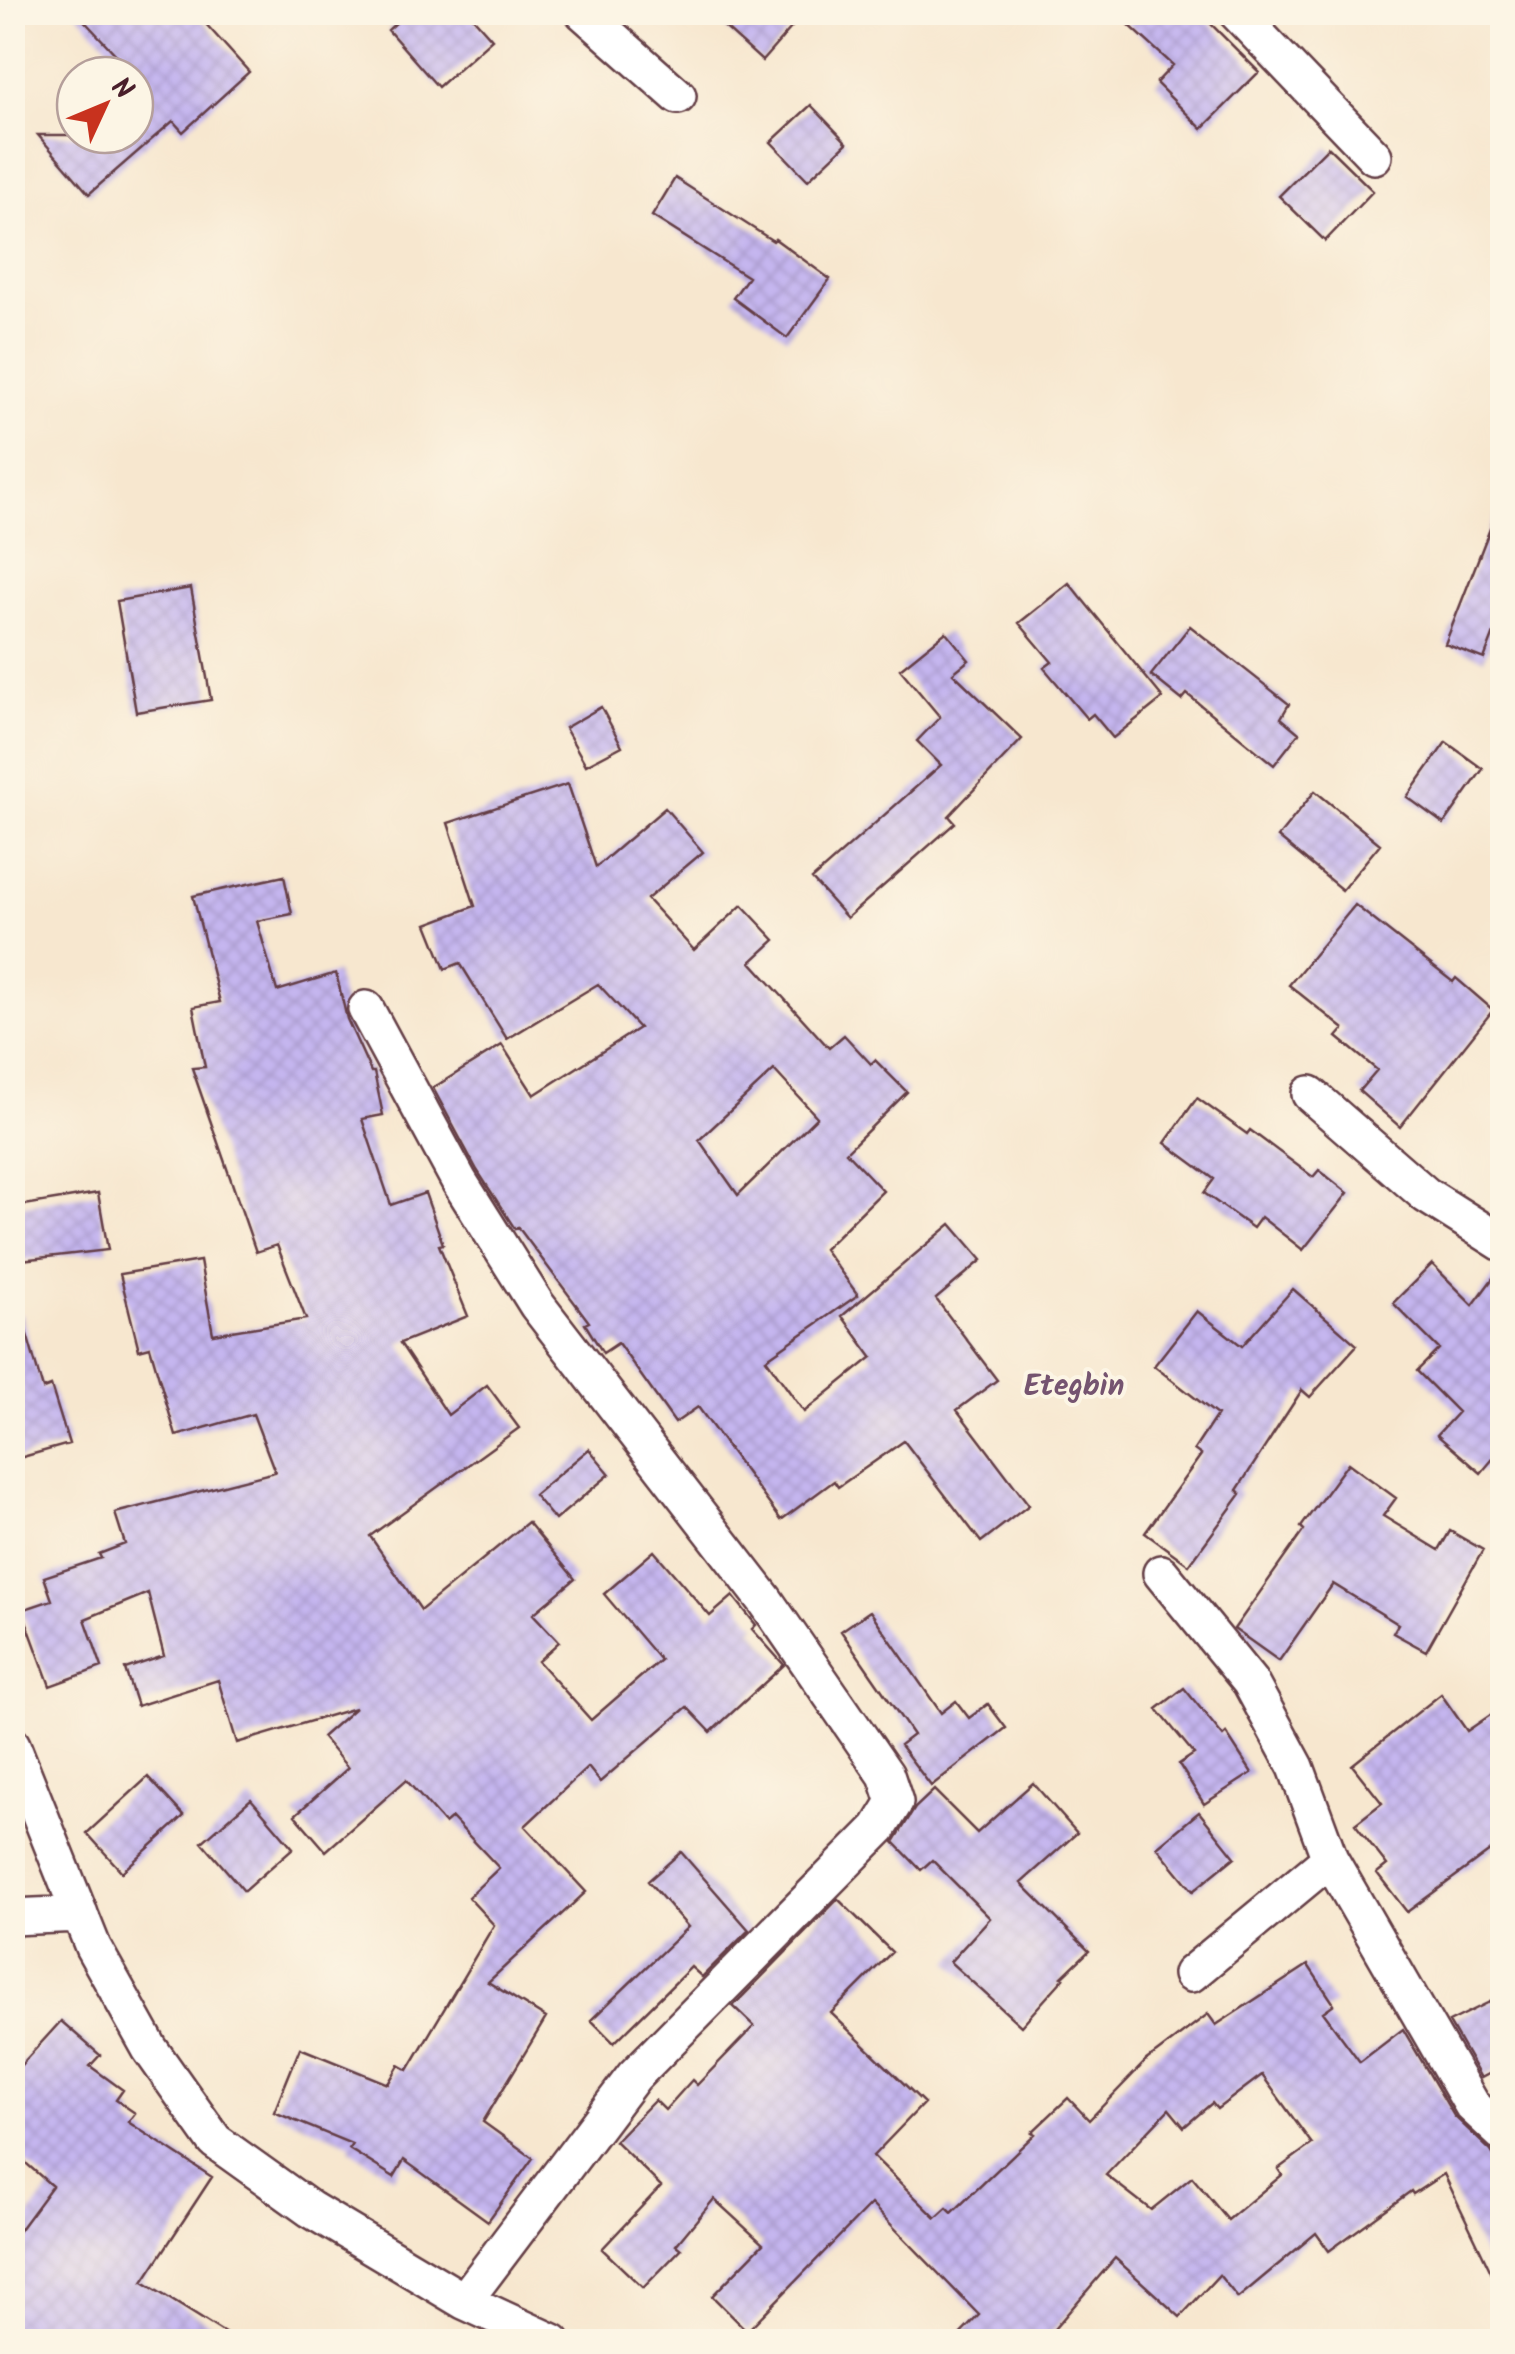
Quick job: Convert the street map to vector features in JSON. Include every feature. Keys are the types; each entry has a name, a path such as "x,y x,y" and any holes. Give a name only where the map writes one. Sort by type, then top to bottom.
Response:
{"street":[{"path":"583,12 678,96"},
{"path":"1236,12 1374,156"},
{"path":"366,1009 459,1180 537,1305 765,1600 886,1775 895,1802 880,1828 634,2076 464,2301"},
{"path":"1310,1094 1426,1195 1502,1242"},
{"path":"1162,1573 1250,1682 1296,1767 1330,1859 1472,2105 1502,2133"},
{"path":"12,1745 93,1947 150,2049 215,2142 310,2209 464,2301 553,2342"},
{"path":"1190,1974 1330,1859"},
{"path":"12,1917 80,1914"}],"building":[{"path":"76,12 195,12 249,72 183,132 173,121 155,137 155,55 116,55"},
{"path":"408,12 468,12 492,39 438,87 388,30"},
{"path":"708,12 805,12 762,61"},
{"path":"1115,12 1199,12 1259,72 1202,129 1156,83 1173,65"},
{"path":"811,105 847,143 808,180 771,142"},
{"path":"38,135 55,135 55,155"},
{"path":"1328,147 1373,191 1325,241 1279,196"},
{"path":"55,155 134,155 89,194"},
{"path":"675,178 775,239 830,279 787,338 733,298 748,277 652,216"},
{"path":"1500,503 1502,612 1484,659 1445,644"},
{"path":"1069,583 1163,698 1113,738 1093,714 1087,719 1044,668 1052,662 1019,623"},
{"path":"191,588 211,700 136,712 117,601"},
{"path":"1190,626 1289,704 1281,718 1299,733 1274,765 1187,694 1182,700 1151,675"},
{"path":"946,632 969,660 953,673 1022,739 949,816 955,823 847,918 812,879 941,765 917,741 940,717 900,669"},
{"path":"601,707 622,746 586,765 565,728"},
{"path":"1446,742 1483,769 1444,824 1407,797"},
{"path":"568,784 596,867 665,808 703,852 647,899 694,950 742,905 775,940 751,962 829,1048 844,1035 871,1064 875,1060 907,1092 846,1152 883,1191 824,1249 858,1295 766,1359 804,1412 872,1357 842,1316 951,1224 982,1260 936,1299 997,1380 957,1410 1029,1505 981,1542 904,1441 838,1487 834,1481 781,1520 698,1407 675,1423 618,1343 603,1353 585,1324 589,1322 518,1227 515,1229 477,1170 433,1088 502,1045 534,1095 639,1028 598,984 507,1039 460,963 445,969 427,924 475,906 448,823","holes":["774,1070 817,1117 738,1195 699,1140"]},
{"path":"1315,791 1380,844 1342,890 1278,837"},
{"path":"284,876 292,914 257,921 277,991 336,973 347,1019 374,1072 383,1115 362,1119 391,1205 425,1193 443,1244 439,1245 468,1316 400,1343 448,1415 487,1385 519,1428 370,1536 421,1610 528,1522 575,1579 533,1614 559,1642 538,1661 591,1720 660,1660 604,1594 654,1551 710,1616 733,1596 756,1625 752,1629 784,1665 711,1732 687,1707 600,1782 588,1767 525,1826 586,1892 488,1982 546,2018 483,2122 533,2158 488,2221 404,2160 394,2177 349,2149 352,2144 274,2112 300,2048 388,2084 399,2065 408,2070 494,1925 468,1897 499,1868 452,1818 445,1824 406,1780 326,1851 295,1815 348,1768 322,1737 355,1708 237,1743 218,1680 137,1706 125,1669 164,1656 148,1593 85,1619 102,1667 50,1686 22,1610 52,1600 44,1577 101,1558 99,1554 125,1544 115,1513 275,1472 253,1414 176,1436 150,1347 139,1350 120,1274 200,1261 213,1334 306,1319 277,1245 256,1252 192,1068 205,1067 193,1007 220,1002 193,896"},
{"path":"1355,905 1453,982 1456,978 1493,1010 1400,1127 1359,1091 1377,1070 1337,1037 1344,1029 1289,985"},
{"path":"1197,1098 1247,1134 1250,1130 1313,1177 1319,1170 1348,1193 1303,1250 1261,1217 1253,1228 1204,1193 1214,1179 1165,1143"},
{"path":"98,1193 108,1250 12,1261 12,1207"},
{"path":"1432,1264 1473,1305 1502,1266 1502,1448 1481,1473 1437,1435 1458,1412 1417,1371 1439,1349 1393,1303"},
{"path":"1293,1289 1357,1345 1310,1397 1302,1390 1237,1490 1241,1494 1189,1565 1145,1533 1201,1455 1194,1450 1217,1415 1154,1366 1197,1311 1242,1346"},
{"path":"21,1314 43,1389 51,1386 69,1444 12,1460 12,1315"},
{"path":"589,1449 610,1474 555,1520 534,1495"},
{"path":"1348,1463 1396,1498 1383,1516 1439,1550 1450,1531 1483,1550 1426,1651 1393,1633 1398,1624 1333,1584 1279,1661 1234,1629"},
{"path":"870,1611 941,1713 956,1701 969,1718 988,1704 1006,1728 931,1786 900,1745 913,1735 841,1631"},
{"path":"1184,1688 1223,1736 1226,1733 1252,1773 1204,1804 1179,1764 1194,1754 1157,1709"},
{"path":"1441,1694 1467,1731 1502,1707 1502,1842 1407,1912 1377,1873 1387,1865 1355,1824 1382,1803 1352,1765"},
{"path":"148,1777 184,1816 122,1872 87,1833"},
{"path":"1033,1783 1077,1833 1021,1883 1089,1951 1021,2026 950,1962 990,1918 932,1860 921,1870 894,1842 915,1808 934,1790 977,1833"},
{"path":"251,1799 293,1848 244,1891 202,1842"},
{"path":"1199,1812 1235,1857 1193,1891 1157,1847"},
{"path":"681,1852 749,1930 702,1977 691,1967 614,2043 591,2020 688,1927 648,1881"},
{"path":"838,1899 892,1952 831,2013 924,2103 873,2156 936,2218 947,2208 952,2213 1068,2098 1089,2120 1146,2061 1208,2014 1216,2025 1308,1965 1334,2004 1323,2012 1360,2062 1403,2029 1454,2116 1491,2151 1502,2169 1502,2295 1444,2174 1413,2194 1411,2191 1329,2251 1316,2233 1238,2298 1219,2275 1180,2317 1115,2258 1043,2342 953,2342 979,2315 871,2204 747,2331 712,2296 763,2244 714,2199 676,2245 681,2249 643,2288 602,2249 661,2186 615,2141 655,2100 665,2110 692,2080 697,2085 754,2026 733,2006","holes":["1262,2075 1312,2144 1278,2169 1282,2175 1228,2220 1192,2177 1151,2210 1106,2175 1169,2109 1184,2127 1212,2103 1217,2109"]},
{"path":"1502,1996 1502,2067 1481,2078 1449,2022"},
{"path":"61,2021 100,2055 90,2066 123,2090 116,2100 135,2113 128,2122 212,2177 143,2282 239,2342 12,2342 12,2240 52,2186 12,2151 12,2075"}],"district":[{"name":"Etegbin","path":"1074,1387"}]}
